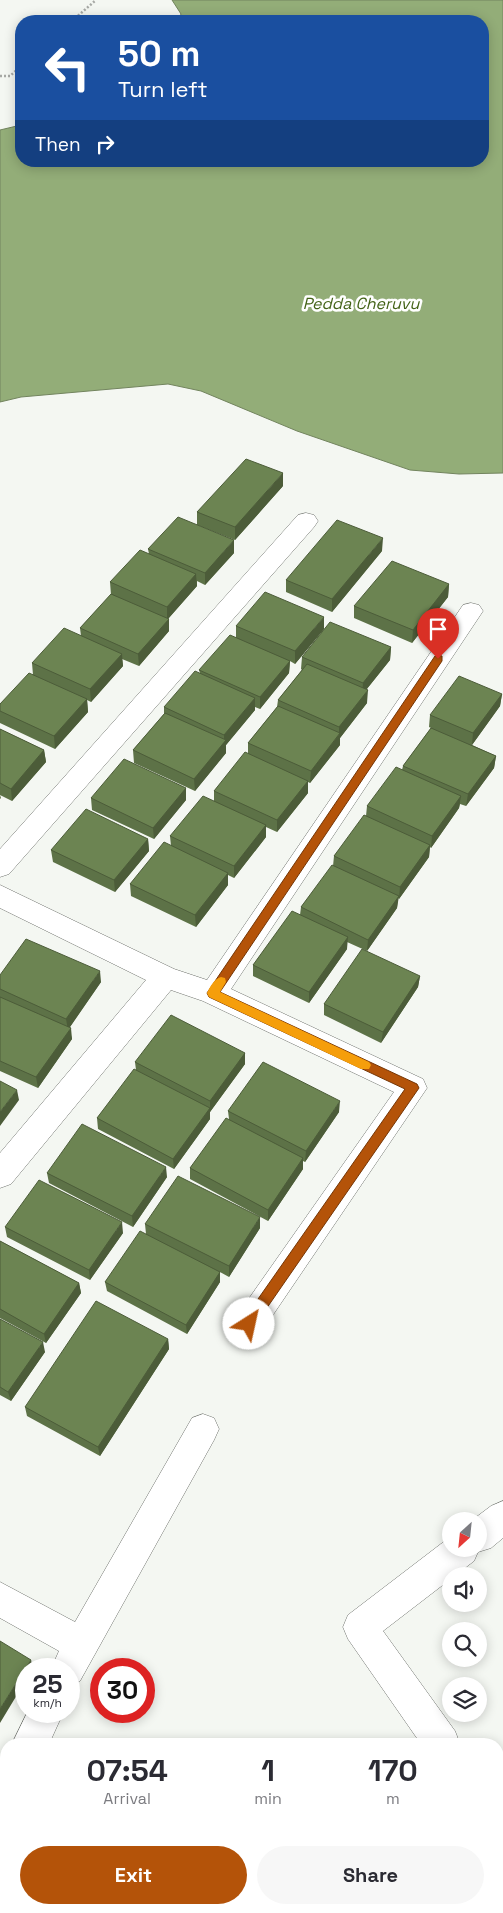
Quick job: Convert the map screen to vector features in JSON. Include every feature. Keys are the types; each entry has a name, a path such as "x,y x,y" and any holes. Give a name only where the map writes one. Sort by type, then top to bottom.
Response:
{"street":[{"path":"0,867 306,521"},
{"path":"213,993 471,611"},
{"path":"0,896 165,977 213,993 413,1088 249,1324"},
{"path":"0,1175 165,977"},
{"path":"0,1599 74,1656 203,1429"},
{"path":"488,1529 503,1517"},
{"path":"438,1738 360,1627 450,1558"},
{"path":"33,1738 40,1723"}],"path":[{"path":"79,15 96,0"},
{"path":"0,76 10,76 15,71"}],"water":[{"name":"Pedda Cheruvu","path":"172,0 503,0 503,473 459,474 410,470 297,431 201,391 168,384 21,397 0,402 0,130 15,126 15,167 489,167 489,15 181,14"}],"building":[{"path":"246,459 283,473 235,527 197,512"},
{"path":"178,517 234,540 205,573 148,549"},
{"path":"337,520 383,538 332,599 286,580"},
{"path":"140,550 196,574 167,607 110,582"},
{"path":"392,561 449,584 413,630 354,606"},
{"path":"265,592 324,617 295,651 236,626"},
{"path":"111,594 169,619 138,654 80,628"},
{"path":"330,622 391,647 363,683 302,657"},
{"path":"64,628 122,654 90,689 32,663"},
{"path":"230,635 290,661 260,697 199,670"},
{"path":"307,664 368,690 339,727 278,700"},
{"path":"195,671 255,698 224,735 164,707"},
{"path":"29,673 87,699 54,736 0,711 0,704"},
{"path":"459,676 502,694 473,733 430,715"},
{"path":"278,706 340,733 311,771 248,743"},
{"path":"165,713 226,740 194,779 133,750"},
{"path":"431,728 496,756 468,794 403,766"},
{"path":"0,729 44,750 11,789 0,783"},
{"path":"245,752 308,781 277,820 214,791"},
{"path":"124,759 186,788 153,828 91,798"},
{"path":"396,767 461,796 432,836 367,806"},
{"path":"203,796 266,825 234,866 170,836"},
{"path":"86,809 148,839 114,880 51,850"},
{"path":"364,815 430,845 400,887 334,856"},
{"path":"164,842 228,873 195,915 130,884"},
{"path":"332,865 399,896 368,940 301,907"},
{"path":"292,911 348,937 309,992 253,965"},
{"path":"26,939 100,971 66,1019 0,989 0,975"},
{"path":"362,949 420,976 383,1032 324,1004"},
{"path":"0,997 71,1028 36,1077 0,1061"},
{"path":"171,1015 245,1053 210,1101 135,1062"},
{"path":"263,1062 340,1101 306,1151 228,1111"},
{"path":"134,1069 210,1108 173,1159 97,1118"},
{"path":"0,1081 17,1090 0,1112"},
{"path":"226,1118 303,1158 268,1210 190,1168"},
{"path":"82,1124 166,1167 132,1216 47,1173"},
{"path":"178,1176 260,1217 229,1266 145,1224"},
{"path":"39,1180 122,1222 89,1270 5,1227"},
{"path":"140,1231 220,1272 186,1325 105,1282"},
{"path":"0,1241 79,1283 44,1334 0,1309"},
{"path":"96,1301 168,1339 98,1447 25,1407"},
{"path":"0,1319 43,1342 8,1392 0,1387"},
{"path":"0,1641 28,1658 15,1658 15,1685 0,1709"}],"slow traffic":[{"path":"221,982 213,993 365,1065"}],"route":[{"path":"249,1324 413,1088 213,993 438,659"}]}
